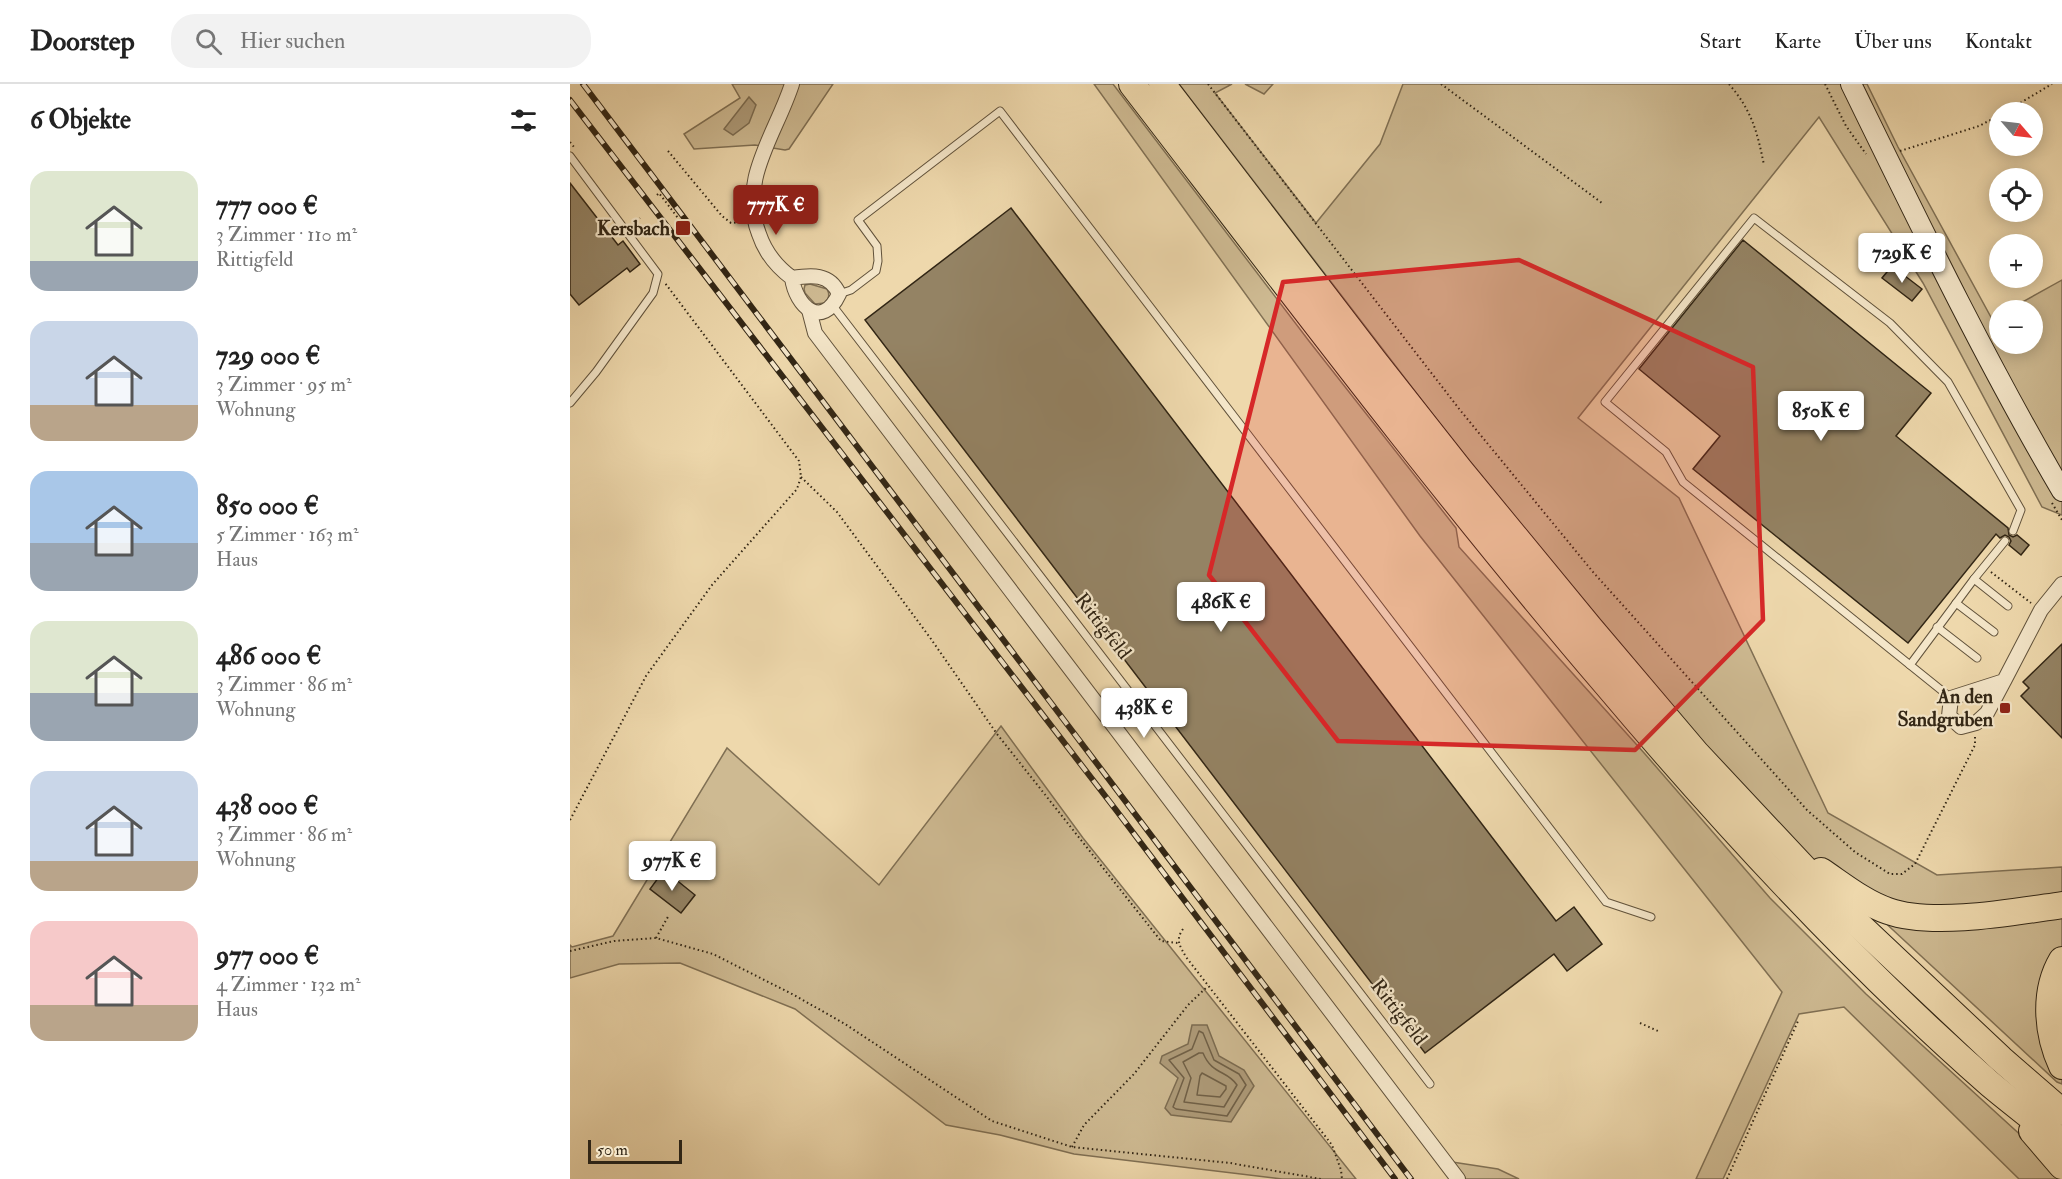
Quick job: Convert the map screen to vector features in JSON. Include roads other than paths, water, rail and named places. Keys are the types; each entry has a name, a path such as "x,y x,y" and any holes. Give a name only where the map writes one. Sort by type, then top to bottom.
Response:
{"highway":[{"path":"1132,84 1443,487 1672,763 1825,927 1990,1083 2062,1142"},
{"path":"1162,84 1374,361 1508,530 1696,753 1845,912 1923,988 2062,1112"},
{"path":"1781,844 1852,893 1888,911 1917,917 1959,917 2062,905"},
{"path":"2062,960 2049,995 2049,1019 2055,1053 2062,1066"},
{"path":"1990,1083 2062,1166"}],"main road":[{"path":"1851,84 1991,363 2029,436 2062,491"}],"street":[{"path":"792,84 758,168 753,186 753,220 769,255 792,278 794,290 800,302 808,310 817,313 825,311 836,300"},
{"name":"Rittigfeld","path":"792,278 809,275 831,282 836,300"},
{"path":"808,310 815,333 1458,1179"},
{"path":"2004,681 1951,698 1949,716 1961,727 1976,723 1987,713 2004,681 2042,609 2061,587"}],"lane":[{"path":"836,300 876,271 877,246 858,220 1000,111 1606,902 1651,917"},
{"path":"570,156 658,274 653,293 596,372 570,403"},
{"path":"1951,698 1683,482 1666,452 1605,402 1754,218 1890,323 1948,382 2021,510 2013,531"},
{"name":"Rittigfeld","path":"836,300 1430,1084"},
{"path":"1910,665 1984,566 2005,542"},
{"path":"1974,579 2008,606"},
{"path":"1956,603 1994,632"},
{"path":"1938,627 1977,658"}],"water":[{"path":"749,97 756,105 749,123 733,135 724,129"},
{"path":"1192,1025 1207,1025 1219,1056 1244,1070 1254,1086 1231,1122 1171,1115 1165,1108 1178,1078 1160,1063 1162,1056 1188,1044"}],"railway":[{"path":"583,84 1411,1179"},
{"path":"570,100 1116,810 1395,1179"}],"place":[{"name":"Kersbach","path":"683,228"},
{"name":"An den Sandgruben","path":"2005,708"}]}
